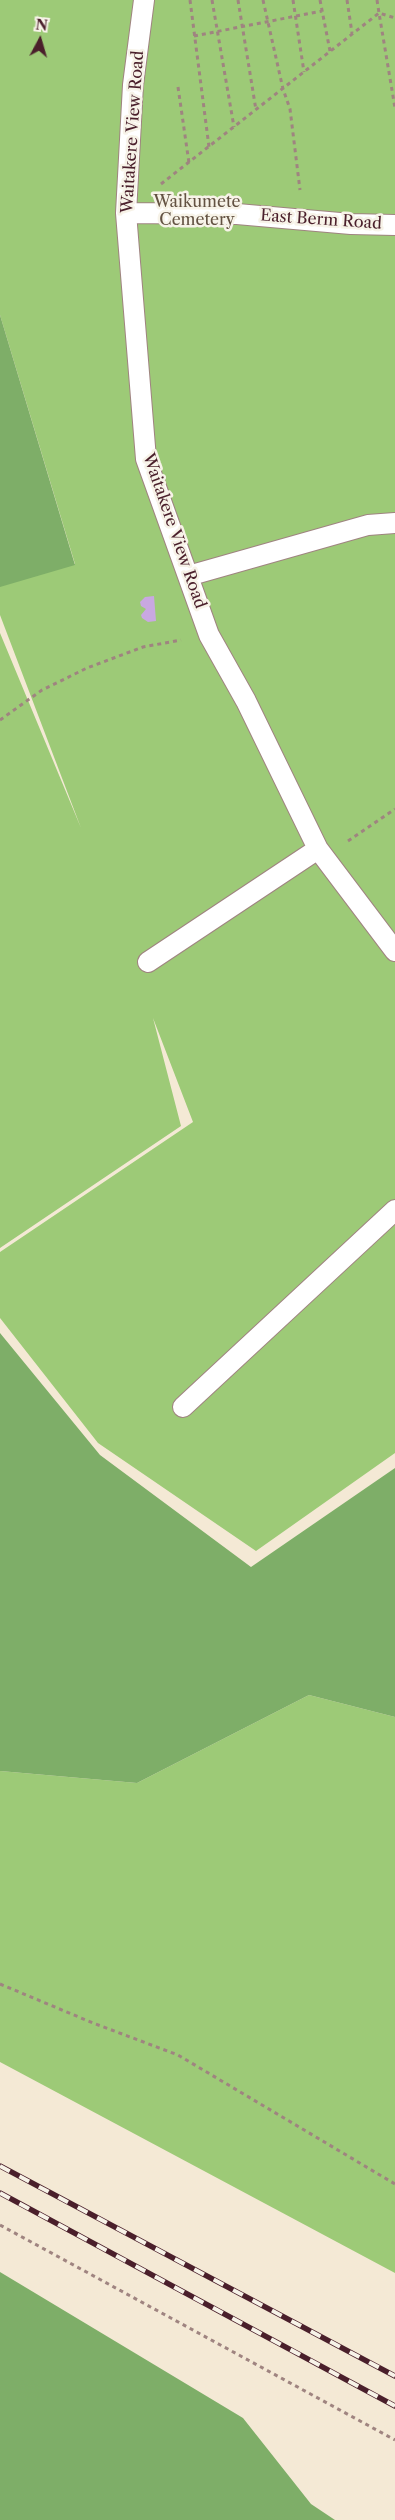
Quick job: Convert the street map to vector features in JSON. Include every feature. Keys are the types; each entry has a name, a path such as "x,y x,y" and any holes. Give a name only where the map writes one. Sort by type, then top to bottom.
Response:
{"lane":[{"name":"Waitakere View Road","path":"144,0 133,85 126,213 146,459 209,635 246,701 318,849 395,950"},
{"name":"East Berm Road","path":"126,213 237,214 351,224 395,225"},
{"path":"188,576 368,525 395,523"},
{"path":"148,962 318,849"},
{"path":"183,1407 395,1210"}],"path":[{"path":"190,0 209,147"},
{"path":"212,0 234,127"},
{"path":"238,0 256,110"},
{"path":"264,0 283,89 290,109 301,194"},
{"path":"293,0 304,72"},
{"path":"320,0 330,51"},
{"path":"347,0 352,33"},
{"path":"377,0 395,108"},
{"path":"194,36 322,11"},
{"path":"160,185 379,12"},
{"path":"379,12 395,18"},
{"path":"178,87 189,164"},
{"path":"0,720 42,690 87,668 143,647 209,635"},
{"path":"344,843 395,809"},
{"path":"0,1984 93,2023 178,2055 395,2184"},
{"path":"0,2225 395,2440"}],"green space":[{"name":"Waikumete Cemetery","path":"0,0 395,0 395,1453 256,1551 98,1443 0,1318 0,1252 193,1122 153,1018 181,1126 0,1248 0,633 81,828 0,615 0,586 75,564 0,315"},
{"path":"0,315 75,565 0,587"},
{"path":"0,1333 100,1455 251,1567 395,1468 395,1717 309,1695 137,1783 0,1771"},
{"path":"309,1695 395,1717 395,2273 0,2062 0,1771 137,1783"},
{"path":"0,2272 243,2418 311,2504 335,2520 0,2520"}],"building":[{"path":"154,596 156,621 148,622 142,618 141,615 146,609 141,606 140,602 145,597"}],"railway":[{"path":"0,2166 395,2376"},
{"path":"0,2193 395,2406"}]}
